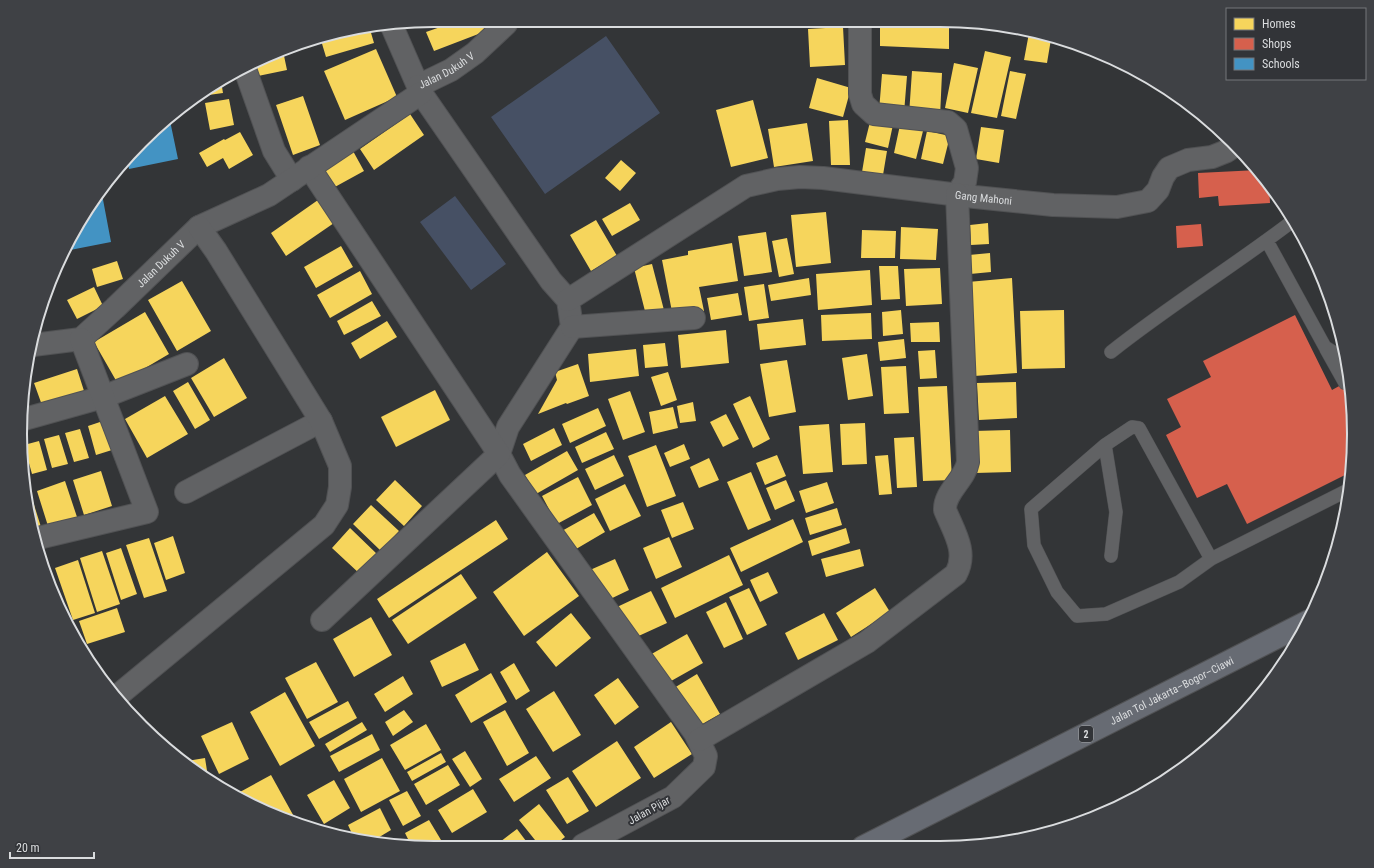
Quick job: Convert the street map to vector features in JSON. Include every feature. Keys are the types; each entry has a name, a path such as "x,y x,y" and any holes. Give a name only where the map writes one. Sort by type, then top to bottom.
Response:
{"highway":[{"name":"Jalan Tol Jakarta–Bogor–Ciawi","path":"875,841 1298,626"}],"street":[{"name":"Jalan Dukuh V","path":"81,339 199,227 269,195 292,180 419,89 451,70 475,53 503,27"},
{"name":"Gang Mahoni","path":"860,27 860,94 863,104 874,114 948,122 956,129 967,168 965,182 958,194 1054,205 1117,207 1148,201 1158,190 1163,176 1169,168 1188,160 1212,157 1230,149"},
{"name":"Jalan Dukuh V","path":"393,29 419,89"},
{"path":"246,73 274,151 292,180"},
{"path":"322,620 499,454 508,427 572,327 568,300 551,281 419,89"},
{"name":"Jalan Pijar","path":"309,167 499,454 510,475 699,740 706,756 704,767 673,797 590,841"},
{"path":"568,300 746,186 777,179 808,177 958,194 968,462 965,473 945,504 945,510 961,549 962,560 960,568 956,574 867,642 699,740"},
{"path":"120,693 324,525 337,505 340,486 340,466 321,421 216,251 199,227"},
{"path":"572,327 694,318"},
{"path":"37,344 81,339 147,512 41,537"},
{"path":"28,418 103,397 188,364"},
{"path":"186,492 321,421"}],"lane":[{"path":"1111,352 1149,322 1267,241 1288,225"},
{"path":"1267,241 1344,381"},
{"path":"1325,347 1339,356"},
{"path":"1211,559 1139,428 1132,427 1105,445 1031,509 1034,545 1057,592 1077,616 1106,614 1179,582 1211,559 1343,493"},
{"path":"1105,445 1116,512 1111,556"}],"shaded area":[{"path":"606,36 660,113 545,194 491,117"},
{"path":"455,196 506,264 471,290 420,222"}],"building: Homes":[{"path":"440,27 494,28 434,51 426,32"},
{"path":"843,27 845,65 810,67 808,29"},
{"path":"880,27 949,27 949,49 880,46"},
{"path":"371,32 374,43 326,57 322,43"},
{"path":"1028,37 1050,43 1047,63 1024,60"},
{"path":"376,49 397,97 345,120 324,71"},
{"path":"985,51 1011,57 997,118 971,113"},
{"path":"284,56 287,70 258,76 257,68"},
{"path":"954,63 978,68 968,113 945,108"},
{"path":"912,71 942,73 940,117 909,115"},
{"path":"1010,71 1026,74 1016,119 1001,116"},
{"path":"882,74 907,76 904,113 879,111"},
{"path":"817,78 851,88 843,117 809,108"},
{"path":"222,87 223,93 210,95"},
{"path":"303,96 320,145 293,155 276,105"},
{"path":"229,99 234,125 210,130 205,103"},
{"path":"753,100 768,158 731,167 716,110"},
{"path":"410,114 424,135 374,170 360,149"},
{"path":"872,114 894,120 888,148 865,142"},
{"path":"848,120 850,165 831,165 829,121"},
{"path":"807,123 813,161 774,167 768,129"},
{"path":"900,125 923,131 916,159 894,153"},
{"path":"981,127 1004,130 999,163 976,159"},
{"path":"927,131 950,136 943,164 921,159"},
{"path":"240,132 253,155 229,169 223,158 207,167 199,153"},
{"path":"866,148 887,151 882,181 861,178"},
{"path":"353,151 364,171 333,188 322,168"},
{"path":"621,160 636,173 620,191 605,178"},
{"path":"318,200 334,223 286,256 271,233"},
{"path":"630,203 640,220 612,236 602,219"},
{"path":"826,212 831,263 796,267 791,215"},
{"path":"596,220 617,256 591,271 570,235"},
{"path":"988,223 989,244 971,245 970,225"},
{"path":"901,227 938,229 936,260 900,259"},
{"path":"862,230 896,231 895,258 861,258"},
{"path":"766,232 772,272 744,276 738,236"},
{"path":"787,238 794,274 779,277 772,241"},
{"path":"732,243 738,281 699,287 704,311 673,317 662,260 688,255 688,251"},
{"path":"341,246 353,267 316,288 304,267"},
{"path":"990,253 991,272 970,274 969,255"},
{"path":"117,261 123,279 97,287 92,269"},
{"path":"652,264 665,314 647,319 634,268"},
{"path":"879,266 898,266 900,299 881,300"},
{"path":"940,268 942,304 906,306 904,269"},
{"path":"870,270 872,305 818,310 816,274"},
{"path":"360,271 372,294 330,318 317,295"},
{"path":"809,278 811,295 771,301 768,285"},
{"path":"1012,278 1017,373 974,376 968,282"},
{"path":"182,281 211,331 177,351 148,300"},
{"path":"764,284 769,318 749,321 744,287"},
{"path":"94,287 103,306 77,319 67,300"},
{"path":"738,293 742,315 711,320 707,298"},
{"path":"372,301 381,316 344,335 337,321"},
{"path":"901,310 903,334 883,336 882,312"},
{"path":"1064,310 1065,368 1022,369 1020,311"},
{"path":"145,312 169,354 118,384 94,342"},
{"path":"871,313 872,339 822,341 821,315"},
{"path":"803,319 806,345 760,350 757,324"},
{"path":"387,321 397,337 360,359 351,343"},
{"path":"939,322 940,342 911,342 910,323"},
{"path":"726,330 729,363 681,368 678,335"},
{"path":"904,339 906,358 880,361 878,342"},
{"path":"665,343 668,366 645,368 643,345"},
{"path":"636,349 639,376 590,382 588,354"},
{"path":"935,350 937,378 920,379 918,351"},
{"path":"867,354 873,396 848,400 842,358"},
{"path":"224,358 247,398 214,417 191,378"},
{"path":"787,360 796,412 769,417 760,364"},
{"path":"578,364 589,396 538,414 557,380 555,372"},
{"path":"906,366 909,413 884,414 881,367"},
{"path":"77,369 85,394 43,408 34,383"},
{"path":"668,372 677,400 661,406 651,377"},
{"path":"188,382 210,420 195,429 173,391"},
{"path":"1016,382 1017,418 979,420 977,383"},
{"path":"947,386 952,480 923,481 918,387"},
{"path":"435,390 450,420 396,447 381,417"},
{"path":"630,391 645,432 623,440 608,399"},
{"path":"165,396 188,434 147,458 125,419"},
{"path":"750,396 770,439 753,448 733,404"},
{"path":"693,402 696,421 680,423 677,406"},
{"path":"673,407 678,428 653,434 649,412"},
{"path":"598,408 606,426 570,443 562,424"},
{"path":"726,414 739,439 723,447 710,422"},
{"path":"103,421 112,450 96,455 88,426"},
{"path":"865,423 867,464 842,465 840,424"},
{"path":"829,424 833,472 803,474 799,426"},
{"path":"554,428 562,445 531,461 523,444"},
{"path":"80,429 89,458 74,462 65,433"},
{"path":"1010,430 1011,472 975,473 974,431"},
{"path":"606,432 614,449 582,463 575,447"},
{"path":"59,435 68,464 52,468 44,439"},
{"path":"914,437 917,487 897,488 894,438"},
{"path":"39,441 47,470 32,474 28,459 27,444"},
{"path":"684,444 690,459 670,467 664,453"},
{"path":"656,445 676,496 647,507 628,456"},
{"path":"567,451 578,470 536,494 525,475"},
{"path":"614,455 624,476 595,490 585,469"},
{"path":"777,455 786,476 765,485 756,463"},
{"path":"888,455 892,494 879,495 875,456"},
{"path":"709,458 719,480 699,488 690,467"},
{"path":"101,471 112,506 84,515 73,480"},
{"path":"751,472 771,520 748,530 727,482"},
{"path":"578,477 592,505 557,524 542,496"},
{"path":"395,480 422,506 404,526 376,500"},
{"path":"786,480 795,501 775,510 766,488"},
{"path":"65,481 77,517 48,526 37,491"},
{"path":"827,482 834,503 806,513 799,491"},
{"path":"625,484 641,516 610,531 595,499"},
{"path":"32,500 41,527 38,528"},
{"path":"683,502 694,529 672,538 661,510"},
{"path":"371,505 399,531 381,551 353,524"},
{"path":"837,508 842,525 810,535 805,518"},
{"path":"594,513 605,532 571,552 560,532"},
{"path":"793,519 803,542 741,572 730,548"},
{"path":"496,520 508,539 389,618 377,599"},
{"path":"350,528 378,555 360,574 332,548"},
{"path":"846,528 850,543 812,556 808,541"},
{"path":"173,536 185,573 166,580 154,543"},
{"path":"669,537 682,567 656,579 643,548"},
{"path":"149,538 167,591 144,598 126,545"},
{"path":"121,548 137,594 121,600 106,553"},
{"path":"860,549 864,566 826,577 821,559"},
{"path":"102,551 120,604 97,612 80,558"},
{"path":"547,552 579,596 524,636 493,592"},
{"path":"729,555 743,585 675,618 661,588"},
{"path":"615,559 629,590 604,602 590,570"},
{"path":"78,560 95,613 73,620 55,568"},
{"path":"768,572 778,593 760,602 750,580"},
{"path":"461,574 477,598 408,644 392,620"},
{"path":"749,588 767,625 747,635 729,597"},
{"path":"875,588 890,612 851,637 836,613"},
{"path":"651,591 667,623 632,639 617,607"},
{"path":"726,602 743,639 724,648 706,612"},
{"path":"117,608 125,632 87,644 79,621"},
{"path":"571,613 591,638 556,667 536,642"},
{"path":"824,613 838,640 798,660 785,633"},
{"path":"371,617 392,655 354,677 333,639"},
{"path":"687,634 703,663 664,685 648,656"},
{"path":"465,643 479,670 442,687 430,661"},
{"path":"316,662 338,702 307,719 285,678"},
{"path":"514,663 530,691 516,700 500,672"},
{"path":"491,673 507,702 471,723 455,695"},
{"path":"697,674 720,714 697,727 674,688"},
{"path":"403,676 413,694 385,712 374,694"},
{"path":"618,678 639,707 615,725 594,695"},
{"path":"554,691 581,735 553,752 526,709"},
{"path":"285,692 315,746 280,766 250,712"},
{"path":"348,701 357,718 319,739 309,722"},
{"path":"404,710 413,722 393,736 385,722"},
{"path":"505,710 529,753 507,766 483,722"},
{"path":"232,722 249,759 219,774 201,736"},
{"path":"362,722 367,730 330,752 325,744"},
{"path":"671,722 692,754 654,778 634,747"},
{"path":"426,724 441,750 405,770 390,745"},
{"path":"372,734 380,750 339,772 330,756"},
{"path":"617,741 641,778 596,807 572,771"},
{"path":"465,751 482,779 470,787 452,759"},
{"path":"441,753 446,762 412,781 407,772"},
{"path":"536,756 551,778 514,802 499,779"},
{"path":"205,758 207,771 191,760"},
{"path":"382,758 400,791 361,812 344,779"},
{"path":"448,765 460,785 426,805 414,784"},
{"path":"271,775 293,816 278,810 241,792"},
{"path":"568,777 589,811 567,824 546,790"},
{"path":"334,780 350,808 324,824 307,795"},
{"path":"473,789 487,812 452,833 438,810"},
{"path":"407,791 421,816 403,826 389,800"},
{"path":"539,804 565,837 560,841 536,841 519,820"},
{"path":"380,808 391,830 378,838 351,832 348,825"},
{"path":"429,820 441,840 409,840 405,833"},
{"path":"517,829 526,841 501,841"}],"building: Shops":[{"path":"1250,170 1270,196 1270,203 1219,206 1218,196 1199,198 1198,173"},
{"path":"1201,224 1203,246 1177,248 1176,226"},
{"path":"1295,315 1332,390 1344,383 1347,434 1345,475 1247,524 1227,484 1197,498 1166,435 1181,427 1167,399 1211,377 1203,361"}],"building: Schools":[{"path":"171,124 178,159 129,169 128,166 146,146"},
{"path":"103,198 111,242 71,250"}]}
